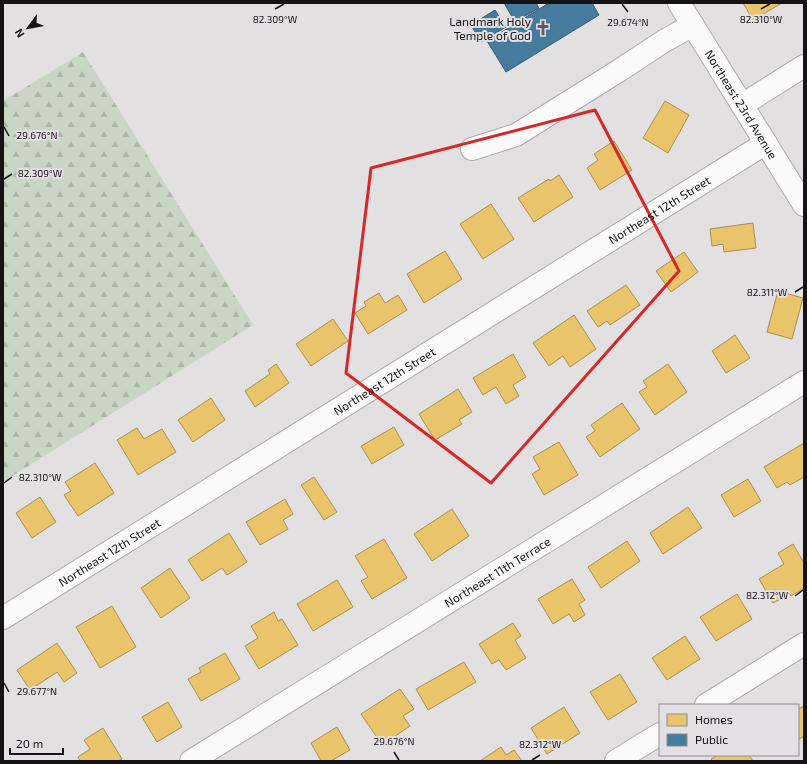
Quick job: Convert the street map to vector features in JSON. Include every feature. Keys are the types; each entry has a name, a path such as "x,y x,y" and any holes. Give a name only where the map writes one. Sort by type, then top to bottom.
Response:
{"street":[{"name":"Northeast 23rd Avenue","path":"679,3 804,205"},
{"path":"472,149 516,135 664,41 693,25"},
{"path":"742,105 804,66"},
{"name":"Northeast 12th Street","path":"3,618 766,143"},
{"name":"Northeast 11th Terrace","path":"191,761 804,382"},
{"path":"708,704 804,644"},
{"path":"616,761 659,735"}],"highlighted area":[{"path":"595,110 679,271 491,483 346,373 371,168"}],"green space":[{"path":"83,52 253,325 3,482 3,101"}],"building: Homes":[{"path":"743,3 782,3 753,20"},
{"path":"665,101 689,115 668,153 643,138"},
{"path":"614,141 632,170 600,190 587,168 598,160 594,154"},
{"path":"559,175 573,197 534,222 518,198 549,179 550,181"},
{"path":"491,204 514,239 483,259 460,224"},
{"path":"753,223 756,248 724,252 723,244 712,246 710,229"},
{"path":"445,251 462,279 424,303 407,274"},
{"path":"684,252 698,272 671,292 656,271"},
{"path":"626,285 640,305 610,325 607,321 598,327 587,311"},
{"path":"778,291 803,298 792,339 767,332"},
{"path":"379,293 385,303 398,295 407,310 368,334 355,313 366,306 364,302"},
{"path":"574,315 596,349 570,367 563,356 549,366 533,343"},
{"path":"333,319 348,341 311,366 296,344"},
{"path":"735,335 750,358 726,373 712,351"},
{"path":"513,354 526,377 513,385 519,396 506,404 496,387 483,395 473,378"},
{"path":"276,364 289,383 255,407 245,391 270,374 268,370"},
{"path":"668,364 687,392 655,415 639,392 647,387 643,381"},
{"path":"458,389 472,412 459,420 462,424 435,440 419,414"},
{"path":"211,398 225,420 193,442 178,420"},
{"path":"622,403 640,429 600,457 586,437 595,431 591,425"},
{"path":"394,427 404,445 372,464 361,446"},
{"path":"137,428 144,439 162,429 176,452 138,475 117,440"},
{"path":"559,442 578,475 544,495 532,474 540,469 533,457"},
{"path":"804,443 804,477 790,485 787,482 777,488 764,467"},
{"path":"95,463 114,493 78,516 64,495 71,491 65,482"},
{"path":"314,477 337,512 324,520 301,485"},
{"path":"748,479 761,501 734,517 721,495"},
{"path":"40,497 56,522 32,538 16,513"},
{"path":"285,499 293,514 283,520 288,529 260,545 246,522"},
{"path":"688,507 702,528 663,554 650,533"},
{"path":"452,509 469,536 432,561 414,534"},
{"path":"229,533 247,562 227,575 222,568 202,581 188,560"},
{"path":"384,539 407,578 372,599 361,581 368,577 355,556"},
{"path":"627,541 640,561 601,588 588,567"},
{"path":"793,544 804,563 804,588 791,596 790,594 773,603 759,579 784,564 778,553"},
{"path":"170,568 190,598 161,618 141,588"},
{"path":"572,579 585,600 579,604 585,615 574,622 569,614 553,624 538,599"},
{"path":"337,580 353,607 313,631 297,604"},
{"path":"737,594 752,619 716,641 700,617"},
{"path":"112,606 136,647 100,668 76,627"},
{"path":"274,612 278,621 282,619 298,645 259,669 245,646 258,638 251,626"},
{"path":"513,623 521,636 515,640 526,658 506,670 499,660 492,664 479,644"},
{"path":"685,636 700,659 667,680 652,658"},
{"path":"57,643 77,673 64,682 57,672 30,690 17,670"},
{"path":"225,653 240,679 201,701 188,679 201,672 199,668"},
{"path":"464,662 476,682 428,710 416,689"},
{"path":"620,674 637,702 608,720 590,692"},
{"path":"400,689 414,709 403,716 410,726 382,745 361,714"},
{"path":"168,702 182,727 157,742 142,717"},
{"path":"804,706 804,736 799,739 799,708"},
{"path":"564,707 580,733 547,754 531,728"},
{"path":"337,727 350,750 331,761 321,761 311,743"},
{"path":"103,728 122,759 118,761 80,761 78,757 90,749 84,740"},
{"path":"501,747 506,755 514,750 522,761 480,761"},
{"path":"716,756 750,756 753,761 713,761 711,759"}],"building: Public":[{"path":"504,3 536,3 539,8 515,22"},
{"name":"Landmark Holy Temple of God","path":"549,3 592,3 599,15 506,72 487,41"},
{"path":"495,10 506,27 481,42 471,25"}],"place":[{"name":"Landmark Holy Temple of God","path":"543,28"}]}
